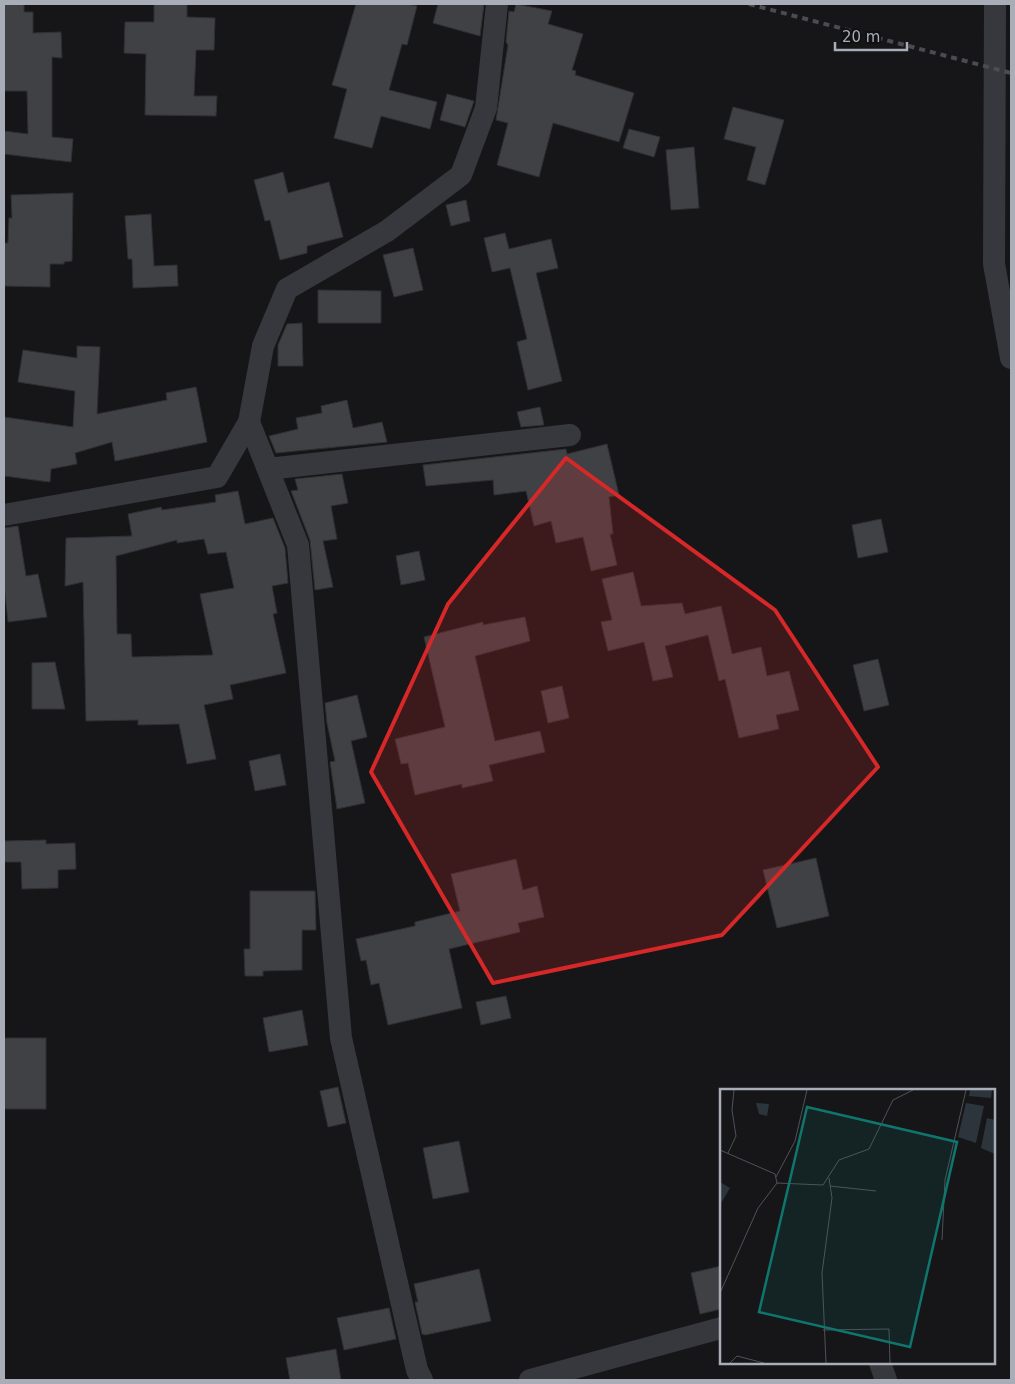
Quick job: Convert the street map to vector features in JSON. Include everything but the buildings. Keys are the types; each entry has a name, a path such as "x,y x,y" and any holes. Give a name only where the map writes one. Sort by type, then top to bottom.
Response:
{"street":[{"path":"4,516 217,477 249,422 263,346 287,289 387,231 461,175 486,108 497,4"},
{"path":"995,4 994,264 1011,358"},
{"path":"249,422 298,545 341,1038 417,1370 422,1380"},
{"path":"268,469 570,435"},
{"path":"530,1380 720,1328"},
{"path":"880,1364 886,1380"}],"highlighted area":[{"path":"566,458 775,610 878,767 722,935 493,983 371,772 448,604"}],"railway":[{"path":"749,4 1011,73"}]}
